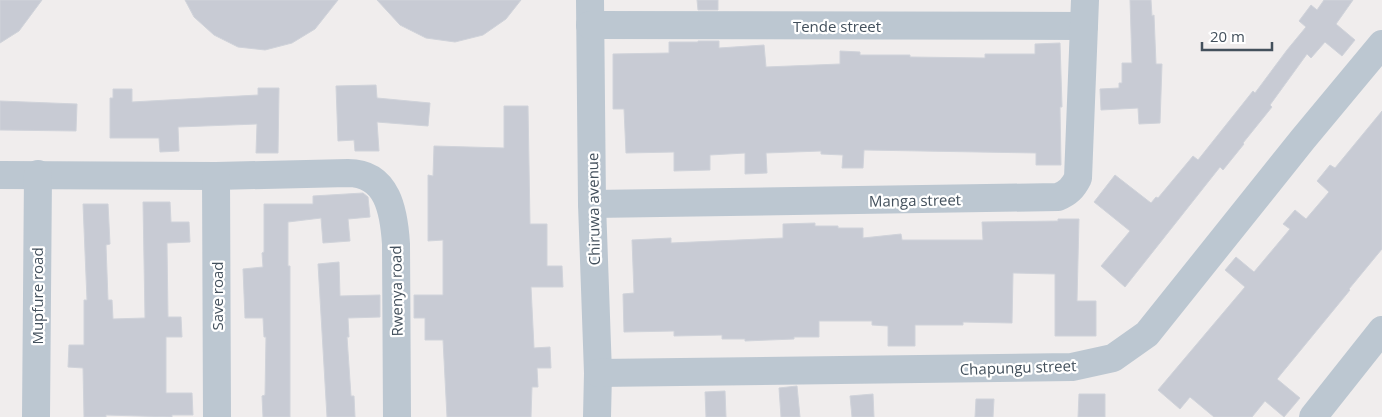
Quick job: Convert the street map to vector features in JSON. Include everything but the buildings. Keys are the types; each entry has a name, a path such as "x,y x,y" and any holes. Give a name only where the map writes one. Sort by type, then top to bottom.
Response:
{"street":[{"name":"Tende street","path":"590,13 1084,13"},
{"name":"Chiruwa avenue","path":"590,13 592,204 598,372 597,417"},
{"name":"Manga street","path":"592,204 1058,198 1073,188 1078,178 1084,13"},
{"name":"Chapungu street","path":"598,372 1072,367 1113,358 1147,334 1303,139 1382,44"},
{"name":"Rwenya road","path":"216,176 360,173 375,182 383,192 390,203 395,219 397,417"},
{"name":"Mupfure road","path":"36,417 38,174"},
{"path":"0,175 216,176"},
{"name":"Save road","path":"216,176 217,417"},
{"path":"1313,417 1382,330"}]}
